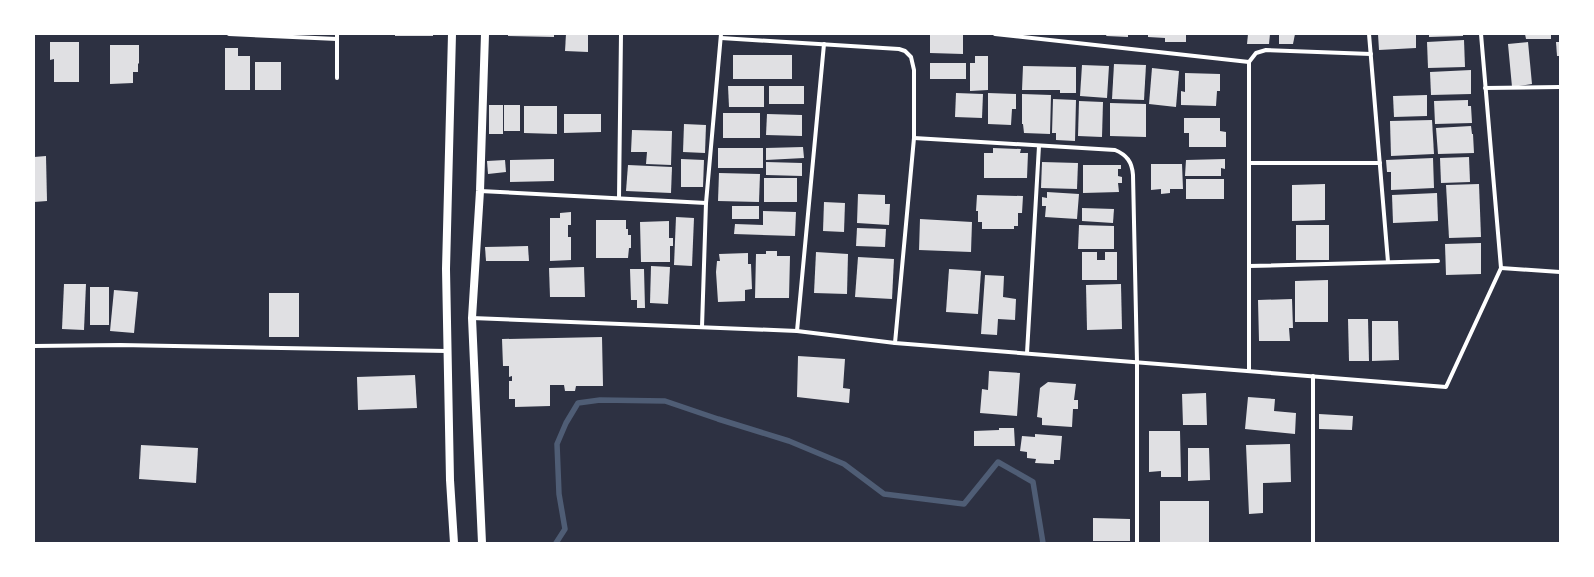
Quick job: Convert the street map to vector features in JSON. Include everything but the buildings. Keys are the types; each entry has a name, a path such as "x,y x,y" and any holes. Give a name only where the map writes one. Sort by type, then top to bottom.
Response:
{"main road":[{"path":"452,34 446,269 450,480 454,543"},
{"path":"482,543 472,318 480,191 485,34"}],"street":[{"path":"229,34 337,39"},
{"path":"337,34 337,78"},
{"path":"619,198 622,34"},
{"path":"995,34 1249,62"},
{"path":"1370,34 1388,262"},
{"path":"472,318 702,328 797,330 895,343 1446,387 1501,268 1480,34"},
{"path":"702,328 706,203 721,36 899,49 906,51 911,57 914,70 914,138 895,343"},
{"path":"797,330 824,44"},
{"path":"1249,371 1249,62 1256,53 1266,50 1371,54"},
{"path":"1485,88 1560,86"},
{"path":"914,138 1116,150 1123,154 1131,163 1133,175 1137,362 1137,543"},
{"path":"1027,353 1039,146"},
{"path":"1249,163 1380,163"},
{"path":"480,191 706,203"},
{"path":"1249,266 1438,261"},
{"path":"1501,268 1560,272"},
{"path":"34,346 112,345 447,351"},
{"path":"1312,376 1313,543"}],"waterway":[{"path":"556,543 565,529 559,494 557,444 566,423 578,403 600,400 665,401 789,441 844,464 884,494 964,504 998,462 1033,482 1043,543"}]}
